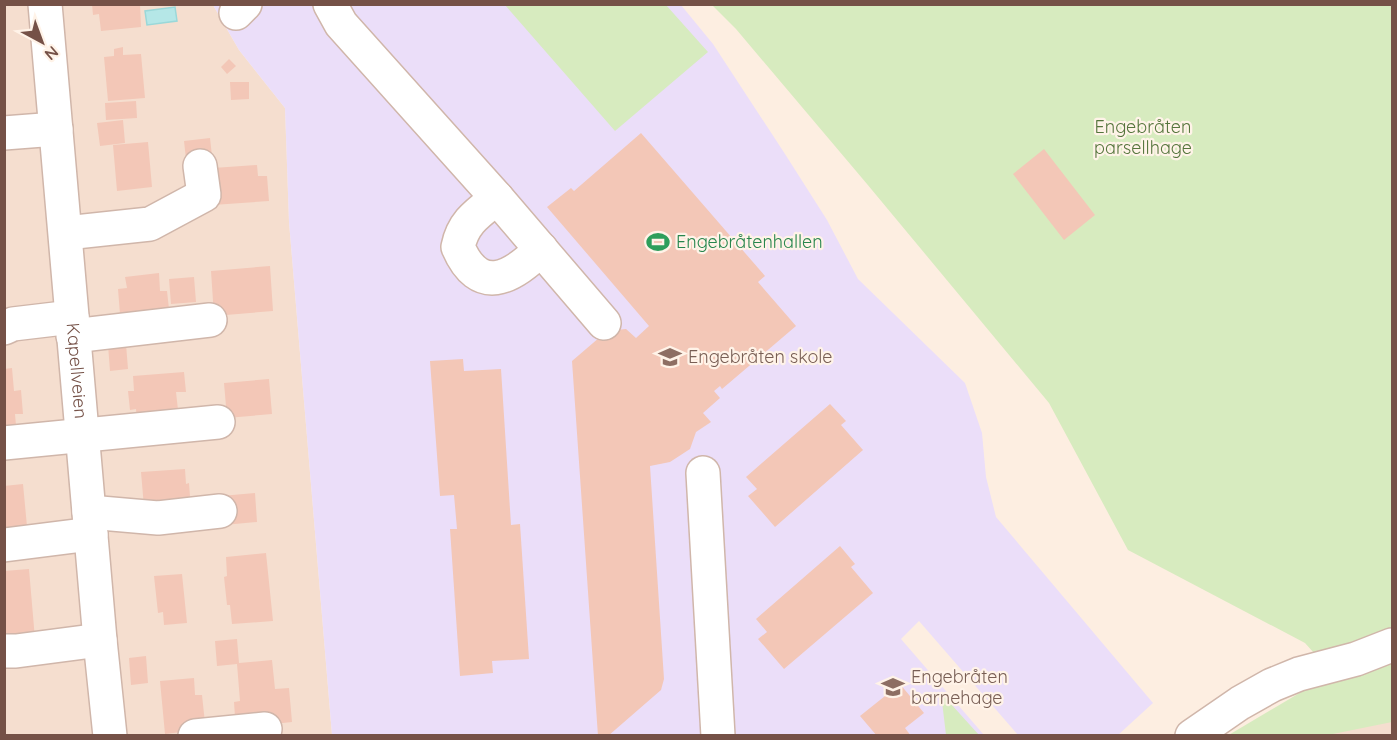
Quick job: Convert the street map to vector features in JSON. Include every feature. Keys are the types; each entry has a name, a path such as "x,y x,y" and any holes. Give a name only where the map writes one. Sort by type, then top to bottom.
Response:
{"street":[{"name":"Kapellveien","path":"45,4 110,735"},
{"path":"330,4 341,24 497,198 604,323"},
{"path":"4,133 56,129"},
{"path":"66,233 150,224 204,195 200,166"},
{"path":"497,198 467,223 461,234 458,247 471,270 483,278 501,277 530,260 541,249"},
{"path":"4,328 13,324 72,326 210,320"},
{"path":"4,443 218,422"},
{"path":"703,473 718,735"},
{"path":"4,545 90,523 220,511"},
{"path":"4,651 100,640"},
{"path":"1192,735 1272,685 1299,674 1356,660 1392,645"},
{"path":"195,735 266,729"}],"shaded area":[{"path":"4,5 213,5 239,50 285,108 289,222 332,735 5,735"},
{"path":"213,5 681,5 713,44 785,154 827,220 858,279 965,383 982,433 986,477 996,517 1153,703 1118,735 1018,735 919,621 901,639 984,735 332,735 289,222 285,108 239,50"},
{"path":"1392,721 1392,735 1316,735"}],"green space":[{"path":"505,5 666,5 708,52 615,131"},
{"name":"Engebråten parsellhage","path":"712,5 1392,5 1392,634 1321,655 1314,653 1305,643 1128,550 1049,403 736,29"},
{"path":"1392,653 1392,722 1328,735 1227,736 1308,688"},
{"path":"941,693 979,735 946,735"}],"water":[{"path":"175,7 177,21 147,25 145,11"}],"building":[{"path":"92,4 140,4 141,27 101,31 99,14 93,15"},
{"path":"123,47 123,55 141,54 145,98 108,101 104,57 114,56 114,49"},
{"path":"229,59 236,66 227,74 221,67"},
{"path":"230,82 249,82 249,99 231,100"},
{"path":"136,101 137,118 106,120 105,103"},
{"path":"123,120 125,143 100,146 97,123"},
{"path":"641,133 765,276 758,282 796,326 722,389 720,386 714,391 720,398 703,413 711,422 696,432 690,449 670,462 650,466 664,679 661,690 608,736 598,736 572,361 607,331 626,329 636,338 649,326 547,207 571,188 574,191"},
{"path":"210,138 213,165 187,168 184,141"},
{"path":"148,142 152,187 117,191 113,145"},
{"path":"1044,149 1095,215 1064,240 1013,174"},
{"path":"257,165 258,176 267,176 269,201 213,205 213,168"},
{"path":"270,266 273,311 214,316 211,271"},
{"path":"159,273 160,291 167,291 169,309 120,314 118,289 127,288 125,277"},
{"path":"194,277 196,302 171,304 169,279"},
{"path":"126,344 128,369 110,371 108,345"},
{"path":"463,359 464,371 501,369 511,525 520,524 529,659 492,661 493,673 460,676 450,529 457,529 454,495 440,496 430,361"},
{"path":"12,368 14,391 21,390 23,414 15,414 17,437 4,437 4,369"},
{"path":"184,372 186,392 176,392 179,419 137,423 136,409 130,410 128,391 134,391 133,376"},
{"path":"269,379 272,414 227,418 224,383"},
{"path":"830,404 846,421 841,425 863,450 775,527 748,496 757,489 746,477"},
{"path":"185,469 186,484 189,483 191,510 144,507 141,472"},
{"path":"23,484 28,537 4,539 4,486"},
{"path":"255,493 257,522 224,525 221,496"},
{"path":"840,546 855,564 851,567 873,593 784,669 758,639 767,632 756,619"},
{"path":"266,553 273,621 232,624 224,577 227,576 226,557"},
{"path":"29,569 35,639 4,642 4,571"},
{"path":"182,574 187,623 164,625 163,612 158,613 154,576"},
{"path":"237,639 239,663 272,660 275,689 289,688 292,722 243,727 235,717 234,702 240,701 237,664 217,666 215,641"},
{"path":"146,656 148,683 131,685 129,658"},
{"path":"194,678 195,695 202,695 205,723 197,730 165,734 160,681"},
{"path":"900,684 924,713 905,728 911,736 877,736 860,716"}],"place":[{"name":"Engebråtenhallen","path":"658,242"},
{"name":"Engebråten skole","path":"670,357"},
{"name":"Engebråten barnehage","path":"893,687"}]}
